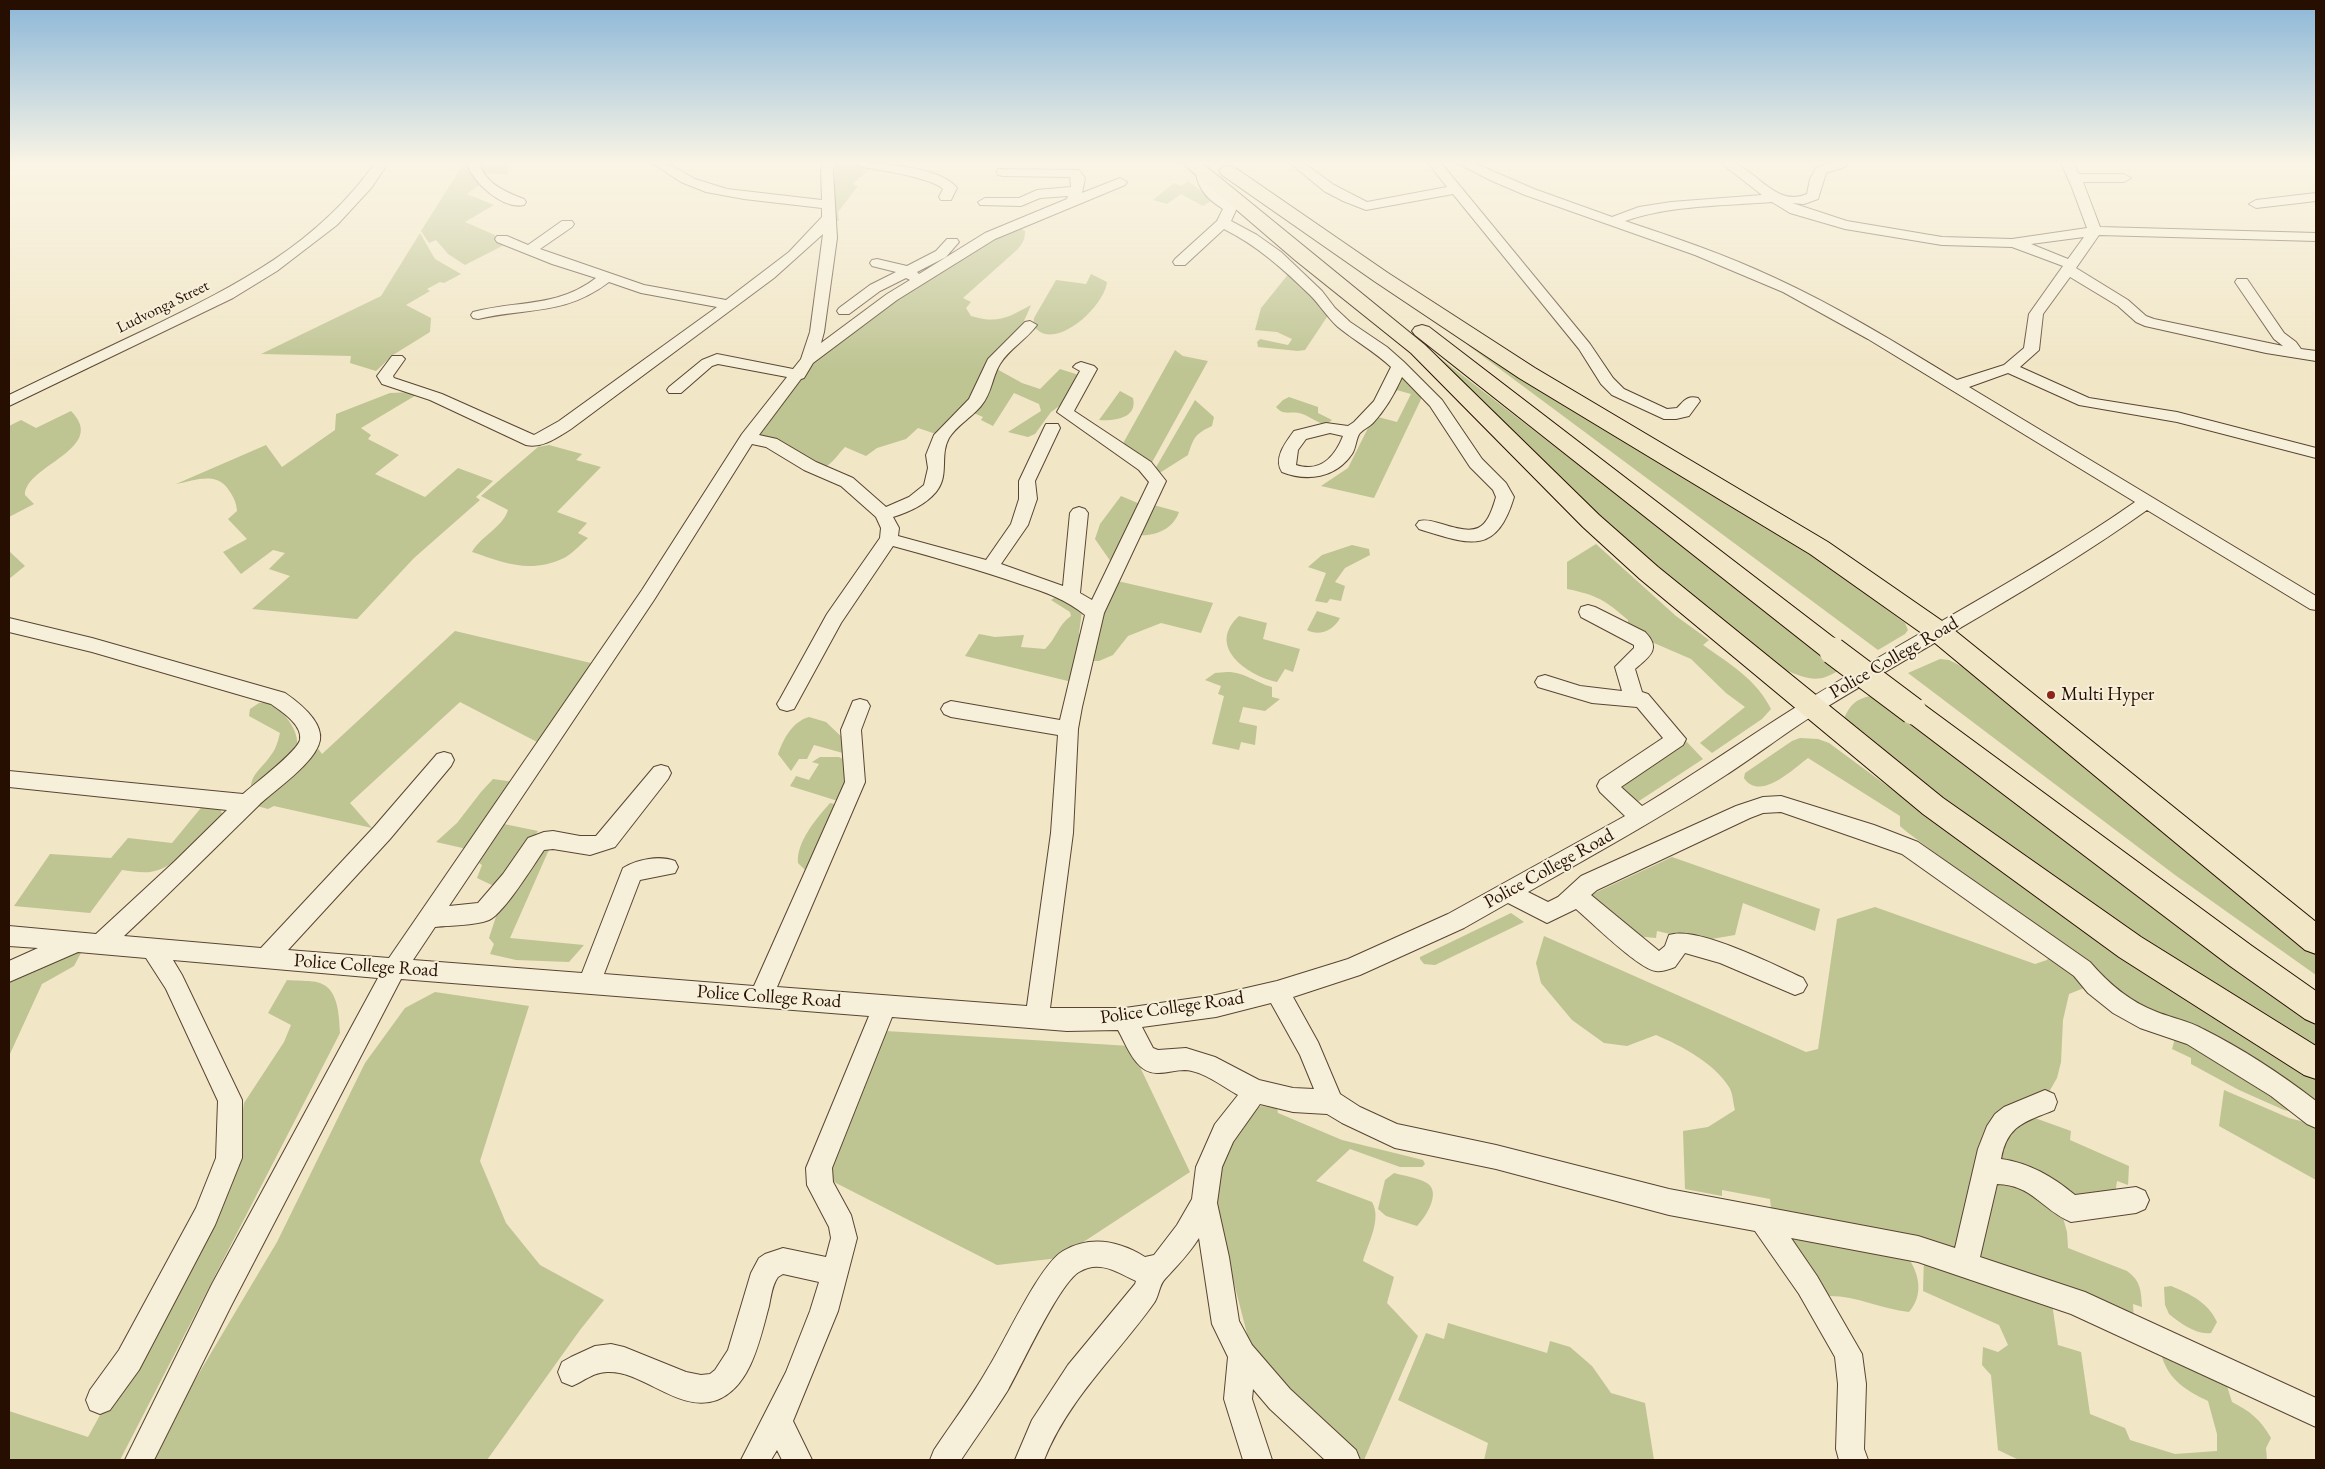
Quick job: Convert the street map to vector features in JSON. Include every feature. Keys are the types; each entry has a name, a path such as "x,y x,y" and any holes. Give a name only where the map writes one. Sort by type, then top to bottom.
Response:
{"highway":[{"path":"1267,232 1418,349 1591,521 1649,573 1933,806 2122,941 2316,1064"},
{"path":"1292,232 1841,646 2316,986"},
{"path":"1293,232 1841,646"},
{"path":"1309,232 1494,352 1819,548 1939,632 2316,940"},
{"path":"1920,704 2233,950 2316,1009"}],"street":[{"name":"Ludvonga Street","path":"9,401 228,295 260,277 298,251 321,232"},
{"path":"530,250 556,232"},
{"path":"397,359 385,376 388,381 418,389 532,441 538,441 589,407 729,305 804,247 815,232"},
{"path":"803,367 817,332 830,232"},
{"path":"139,1460 222,1294 395,968 648,595 748,438 803,367 892,297 999,232"},
{"path":"1180,262 1214,232"},
{"path":"1240,232 1276,255 1304,281 1330,311 1397,363 1436,403 1476,463 1500,486 1505,497 1500,515 1493,526 1480,535 1469,538 1425,525"},
{"path":"1489,232 1585,347 1607,381 1618,392 1664,414 1683,412 1692,401"},
{"path":"1641,232 1734,265 1800,294 1873,336 2316,604"},
{"path":"1887,232 1942,240 2012,243 2095,232 2193,236 2316,236"},
{"path":"1956,386 2008,368 2031,350 2036,314 2095,232"},
{"path":"502,240 641,289 729,305"},
{"path":"844,311 875,288 941,254 952,242"},
{"path":"2012,243 2071,267 2123,303 2141,319 2150,323 2297,354 2316,356"},
{"path":"877,263 898,268 922,279"},
{"path":"478,315 497,310 551,304 575,298 607,277"},
{"path":"2242,282 2279,336 2291,345 2297,354"},
{"path":"883,514 911,505 926,492 936,477 937,465 934,455 942,435 976,402 984,388 993,362 1030,325"},
{"path":"1354,430 1366,420 1392,384 1397,363 1418,349"},
{"path":"674,390 707,363 717,359 803,367"},
{"path":"1037,1018 1062,833 1068,729 1095,613 1158,482 1145,466 1065,412 1089,369 1081,367"},
{"path":"2008,368 2085,402 2177,417 2316,453"},
{"path":"990,567 1019,525 1028,499 1027,481 1052,428"},
{"path":"748,438 771,443 810,466 847,482 883,514 890,528 889,538 834,619 787,704"},
{"name":"Police College Road","path":"9,936 266,959 1067,1020 1125,1019 1216,1006 1277,991 1352,968 1456,921 1640,818 1719,769 1811,706 2097,537 2148,502"},
{"path":"1071,596 1079,513"},
{"path":"889,538 990,567 1071,596 1095,613"},
{"path":"1588,612 1638,637 1644,643 1643,651 1625,667 1628,682 1636,700"},
{"path":"9,625 92,645 278,698 306,726 310,738 308,746 100,944"},
{"path":"1545,682 1571,693 1604,699 1641,699 1676,740 1607,786 1640,818"},
{"path":"761,997 855,782 855,762 851,730 860,706"},
{"path":"951,709 1068,729"},
{"path":"266,959 376,840 444,760"},
{"path":"429,918 484,912 511,882 536,844 541,841 559,841 592,847 602,845 661,773"},
{"path":"9,779 246,803"},
{"path":"1508,892 1547,913 1566,904 1589,883 1742,812 1763,805 1781,804 1874,834 1910,848 2082,969 2096,986 2121,1005 2148,1020 2194,1036 2280,1088 2316,1116"},
{"path":"590,983 631,874 637,870 667,867"},
{"path":"1575,895 1627,940 1655,961 1667,960 1675,950 1677,942 1696,944 1795,985"},
{"path":"9,972 76,942"},
{"path":"100,1400 129,1360 206,1216 229,1158 230,1100 174,982 153,949"},
{"path":"1277,991 1310,1050 1331,1102"},
{"path":"755,1460 778,1421 797,1380 824,1311 844,1238 837,1214 820,1184 819,1168 885,1006"},
{"path":"1125,1019 1146,1056 1155,1062 1186,1059 1206,1065 1255,1091 1293,1100 1331,1102 1351,1115 1394,1136 1496,1157 1669,1202 1918,1249 1966,1264 2075,1302 2316,1413"},
{"path":"1255,1091 1224,1133 1209,1167 1204,1202 1216,1257 1226,1324 1242,1355 1280,1399 1346,1460"},
{"path":"1966,1264 1987,1170 1988,1155 1997,1134 2008,1118 2045,1102"},
{"path":"1987,1170 2010,1170 2035,1180 2071,1209 2136,1200"},
{"path":"1030,1460 1042,1430 1078,1375 1146,1292 1153,1271 1163,1264 1186,1234 1204,1202"},
{"path":"1763,1220 1808,1284 1848,1354 1852,1384 1850,1449 1853,1460"},
{"path":"944,1460 997,1381 1056,1277 1071,1261 1097,1253 1122,1258 1142,1270 1153,1271"},
{"path":"572,1372 584,1364 610,1358 697,1390 713,1388 725,1380 739,1357 764,1272 775,1261 834,1272"},
{"path":"1242,1355 1238,1399 1257,1460"},
{"path":"778,1421 797,1460"}],"green space":[{"path":"421,232 487,232 506,244 465,265 448,254 436,240 429,243"},
{"path":"1012,232 1025,232 1023,241 1018,249 963,298 971,302 966,308 971,316 988,319 1002,318 1031,305 1003,357 939,435 918,428 906,439 877,448 866,456 845,447 825,467 753,437 815,358 898,297 985,243"},
{"path":"420,233 435,259 461,274 427,289 430,291 406,305 431,318 430,332 393,355 376,371 350,363 351,356 261,354 381,296"},
{"path":"1290,272 1329,314 1305,350 1258,347 1257,342 1260,339 1288,345 1292,339 1277,332 1255,330 1261,308"},
{"path":"1091,274 1107,282 1104,292 1097,303 1077,324 1065,331 1053,334 1042,333 1033,325 1034,318 1056,280 1086,284"},
{"path":"1471,344 1795,541 1905,623 1908,630 1905,634 1878,650 1469,346"},
{"path":"1175,350 1183,356 1208,361 1150,466 1121,447"},
{"path":"1436,355 1842,668 1827,676 1814,679 1785,670 1595,516"},
{"path":"995,368 1022,383 1040,389 1060,369 1082,376 1068,400 1051,412 1035,434 1028,437 1008,432 1041,411 1039,404 1014,393 993,426 981,420 983,417 969,411"},
{"path":"1400,369 1424,393 1374,498 1321,486 1348,468 1374,416 1397,422 1411,394 1393,389"},
{"path":"1120,391 1133,398 1134,405 1132,410 1117,419 1099,420"},
{"path":"413,392 418,394 361,428 371,435 368,439 399,455 375,474 425,497 458,468 493,481 476,497 480,500 414,558 357,619 252,609 290,576 269,569 285,553 273,550 241,574 223,552 247,539 228,519 237,511 234,499 228,489 223,483 211,479 176,484 266,445 282,467 335,430 336,414 390,393"},
{"path":"1289,397 1318,407 1318,413 1332,420 1326,425 1302,414 1284,412 1276,407"},
{"path":"1195,400 1214,417 1212,426 1202,431 1196,437 1188,455 1158,474 1155,469"},
{"path":"71,411 80,424 80,436 73,446 29,484 25,495 34,504 9,517 9,426 21,420 36,428"},
{"path":"549,445 582,454 576,460 601,467 557,512 587,523 578,533 588,538 564,558 540,565 529,566 507,563 472,552 497,527 508,510 481,496 538,447"},
{"path":"1121,496 1140,504 1111,562 1095,539 1100,524"},
{"path":"1150,504 1179,512 1172,523 1162,531 1149,535 1136,535"},
{"path":"1596,544 1676,616 1709,640 1703,645 1741,673 1758,689 1771,709 1762,719 1712,753 1700,743 1745,707 1726,693 1691,659 1647,640 1628,628 1628,620 1607,603 1593,596 1567,589 1567,562"},
{"path":"1352,545 1369,549 1370,555 1345,568 1335,582 1345,586 1341,601 1330,599 1327,603 1315,601 1326,573 1308,567 1322,555"},
{"path":"9,551 25,566 9,579"},
{"path":"1113,580 1213,603 1201,633 1161,623 1128,636 1113,655 1099,661 1088,661"},
{"path":"1060,594 1082,611 1079,633 1081,650 1072,682 965,656 979,634 995,637 1024,635 1021,647 1045,649 1071,616 1070,612 1051,600"},
{"path":"1317,611 1340,618 1334,626 1326,631 1312,632 1307,630"},
{"path":"1239,616 1267,623 1263,639 1300,649 1293,672 1285,669 1277,682 1253,673 1234,658 1228,648 1227,638 1230,627"},
{"path":"455,631 591,663 539,743 460,702 350,803 372,828 274,806 268,809 250,804 314,743 322,754"},
{"path":"1940,659 1949,660 1963,667 2131,800 2316,955 2316,975 2175,875 1908,673"},
{"path":"1227,672 1244,675 1272,687 1272,697 1280,699 1265,711 1243,707 1239,722 1257,726 1255,745 1241,742 1239,750 1212,744 1224,696 1218,694 1221,686 1205,680 1215,673"},
{"path":"1870,696 1895,706 2166,918 2316,1026 2316,1051 2227,996 2000,845 1844,718 1854,703"},
{"path":"268,702 285,715 289,721 296,734 297,748 251,792 252,780 273,753 280,733 249,716 250,709 259,703"},
{"path":"809,717 826,722 848,743 850,755 814,745 807,759 799,759 791,771 778,754 793,727"},
{"path":"1800,738 1818,739 1829,743 2095,939 2149,975 2316,1075 2316,1111 2303,1100 2159,1020 1907,832 1900,826 1900,816 1808,758 1776,781 1767,785 1759,787 1751,784 1744,778 1745,773 1792,741"},
{"path":"1686,741 1703,759 1639,801 1630,800 1620,789 1621,781 1679,742"},
{"path":"820,757 839,757 847,761 847,777 841,802 790,786 796,776 809,780 819,764 812,762"},
{"path":"493,779 514,782 467,849 436,842 457,823"},
{"path":"205,803 219,806 223,816 190,850 170,865 150,872 122,870 90,913 14,906 50,854 111,858 128,838 172,843"},
{"path":"830,803 839,805 809,874 798,863 800,847 808,831"},
{"path":"504,824 538,831 504,881 496,887 477,878 482,865 479,863"},
{"path":"551,845 510,938 584,945 569,962 516,960 490,954 494,944 489,938 503,895 537,849"},
{"path":"1672,857 1820,909 1815,931 1743,903 1735,935 1700,941 1657,931 1656,938 1634,936 1584,898"},
{"path":"1875,907 2035,964 2047,960 2052,953 2062,960 2084,988 2069,994 2063,1020 2061,1062 2057,1078 2049,1092 2011,1114 1962,1251 1771,1208 1770,1199 1722,1190 1722,1196 1685,1189 1683,1131 1708,1127 1735,1110 1729,1087 1715,1070 1697,1056 1656,1035 1627,1046 1604,1043 1572,1020 1541,983 1536,963 1544,936 1806,1052 1818,1049 1837,919"},
{"path":"1511,913 1524,922 1435,965 1424,964 1420,959 1420,957"},
{"path":"71,950 82,951 74,966 42,984 9,1056 9,976"},
{"path":"287,980 315,982 322,984 332,992 337,1005 340,1033 120,1460 9,1460 9,1411 88,1437 233,1173 244,1103 284,1042 291,1025 268,1013"},
{"path":"435,992 529,1006 480,1161 506,1223 540,1265 604,1300 580,1330 487,1460 155,1460 192,1385 277,1242 365,1063 405,1008"},
{"path":"886,1031 1130,1046 1190,1172 1059,1258 997,1265 832,1181 829,1162"},
{"path":"2176,1035 2315,1117 2284,1110 2239,1090 2191,1064 2191,1058 2172,1049"},
{"path":"2224,1090 2289,1118 2316,1125 2316,1180 2219,1126"},
{"path":"1261,1106 1277,1108 1278,1113 1342,1140 1423,1160 1425,1164 1422,1167 1400,1167 1350,1149 1316,1181 1372,1202 1376,1216 1375,1223 1363,1261 1394,1277 1387,1303 1418,1336 1364,1460 1357,1460 1345,1452 1252,1353 1211,1194 1217,1168 1249,1113"},
{"path":"2032,1117 2071,1131 2070,1140 2129,1166 2128,1185 2117,1181 2116,1188 2121,1197 2070,1202 1994,1165 2003,1130"},
{"path":"1394,1173 1425,1182 1433,1191 1431,1204 1417,1226 1386,1216 1378,1209 1385,1180"},
{"path":"2005,1174 2062,1214 2067,1232 2068,1248 2127,1271 2132,1275 2141,1291 2142,1307 2133,1304 2134,1322 1978,1259 1990,1178"},
{"path":"1793,1235 1909,1259 1918,1279 1918,1293 1913,1306 1909,1312 1848,1298 1827,1296 1788,1239"},
{"path":"1924,1257 2052,1303 2058,1345 2081,1352 2090,1414 2125,1428 2130,1440 2175,1454 2217,1451 2217,1434 2208,1401 2180,1384 2169,1372 2162,1357 2227,1386 2232,1402 2254,1417 2271,1438 2266,1448 2267,1460 2019,1460 1998,1450 1991,1375 1982,1365 1983,1347 1998,1352 2008,1345 1999,1325 1923,1291"},
{"path":"2171,1286 2192,1296 2209,1309 2217,1322 2211,1333 2194,1330 2169,1314 2165,1305 2164,1287"},
{"path":"1448,1323 1547,1353 1550,1341 1570,1347 1592,1366 1611,1393 1645,1403 1654,1460 1484,1460 1488,1443 1398,1400 1426,1333 1444,1339"}],"place":[{"name":"Multi Hyper","path":"2051,695"}]}
